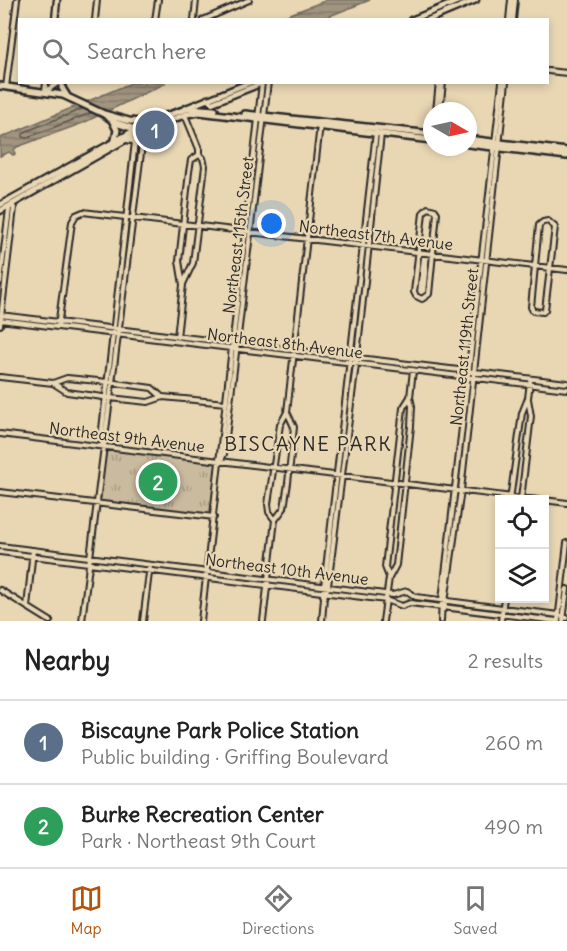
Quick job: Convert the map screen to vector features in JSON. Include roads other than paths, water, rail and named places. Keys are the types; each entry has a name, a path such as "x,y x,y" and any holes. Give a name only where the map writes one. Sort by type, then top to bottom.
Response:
{"main road":[{"path":"61,84 67,96"},
{"path":"3,87 67,96 104,114 130,121 145,122 198,108 379,131 423,134"},
{"path":"112,121 138,131 185,112 262,117"},
{"path":"104,114 117,129 115,140"},
{"path":"130,121 138,131"},
{"path":"138,131 145,122"},
{"path":"379,131 423,138"},
{"path":"477,141 567,156"},
{"path":"477,144 567,151"}],"street":[{"path":"3,87 17,0"},
{"path":"55,18 57,0"},
{"path":"95,18 97,0"},
{"path":"155,18 158,0"},
{"path":"194,18 196,0"},
{"path":"430,17 460,0"},
{"path":"430,17 476,0"},
{"path":"511,18 513,0"},
{"path":"208,18 246,1"},
{"path":"549,70 567,73"},
{"path":"45,92 46,84"},
{"path":"45,92 57,84"},
{"path":"183,285 194,263 205,166 203,158 199,155 199,149 185,112 207,99 245,84"},
{"path":"207,99 212,103 261,84"},
{"name":"Northeast 115th Street","path":"201,621 220,461 219,452 262,117 264,84"},
{"path":"439,102 441,84"},
{"name":"Northeast 119th Street","path":"441,621 454,489 471,372 504,84"},
{"path":"274,520 269,512 268,504 280,425 287,412 320,124"},
{"path":"0,205 128,140 138,131"},
{"path":"0,211 115,140 138,131"},
{"path":"130,218 138,131"},
{"path":"82,621 103,446 101,438 142,137 138,131"},
{"path":"322,621 379,131"},
{"path":"128,140 132,140 136,145"},
{"path":"177,339 183,285 179,264 190,162 199,155"},
{"path":"0,282 9,209 13,198"},
{"path":"0,319 14,207 12,204"},
{"path":"431,208 437,213 434,254 429,294 422,299 416,297 414,292 418,252 423,213 424,210 431,208"},
{"name":"Northeast 7th Avenue","path":"59,325 71,226 76,215 86,212 567,270"},
{"path":"548,222 555,226 551,269 545,310 537,312 533,311 531,306 534,267 539,225 548,222"},
{"name":"Northeast 8th Avenue","path":"0,319 82,328 116,335 177,339"},
{"name":"Northeast 8th Avenue","path":"82,328 117,329 177,339 353,361 471,372 567,389"},
{"path":"383,621 389,578 396,565 412,416 410,397 413,368"},
{"name":"Northeast 8th Avenue","path":"413,368 470,378 567,383"},
{"path":"0,377 53,383 67,378 110,382 152,388 163,397"},
{"name":"Northeast 119th Street","path":"444,600 461,490 470,378"},
{"path":"510,495 522,413 528,398 530,382"},
{"path":"53,383 67,392 108,398 148,402 163,397 227,403"},
{"path":"389,578 385,567 394,482 403,408 410,397"},
{"path":"521,495 531,416 528,398"},
{"path":"263,621 274,520 284,508 294,428 287,412"},
{"name":"Northeast 9th Avenue","path":"0,434 405,482 495,496"},
{"path":"0,492 214,517"},
{"path":"549,501 567,503"},
{"path":"559,621 564,617 567,543"},
{"name":"Northeast 10th Avenue","path":"0,546 387,594 407,591 416,597 564,617"},
{"path":"27,607 33,550"},
{"name":"Northeast 10th Avenue","path":"0,552 386,600 402,606 410,603 443,609 559,621"},
{"path":"143,621 150,565"},
{"path":"559,621 564,617 567,589"},
{"path":"0,590 50,621"},
{"path":"501,621 504,603"}],"water":[{"path":"327,0 370,0 325,18 280,18"},
{"path":"129,84 164,84 83,123 17,147 13,155 9,152 0,156 0,138"}],"place":[{"name":"Biscayne Park Police Station","path":"155,130"},
{"name":"Burke Recreation Center","path":"158,482"}],"district":[{"name":"BISCAYNE PARK","path":"308,443"}]}
